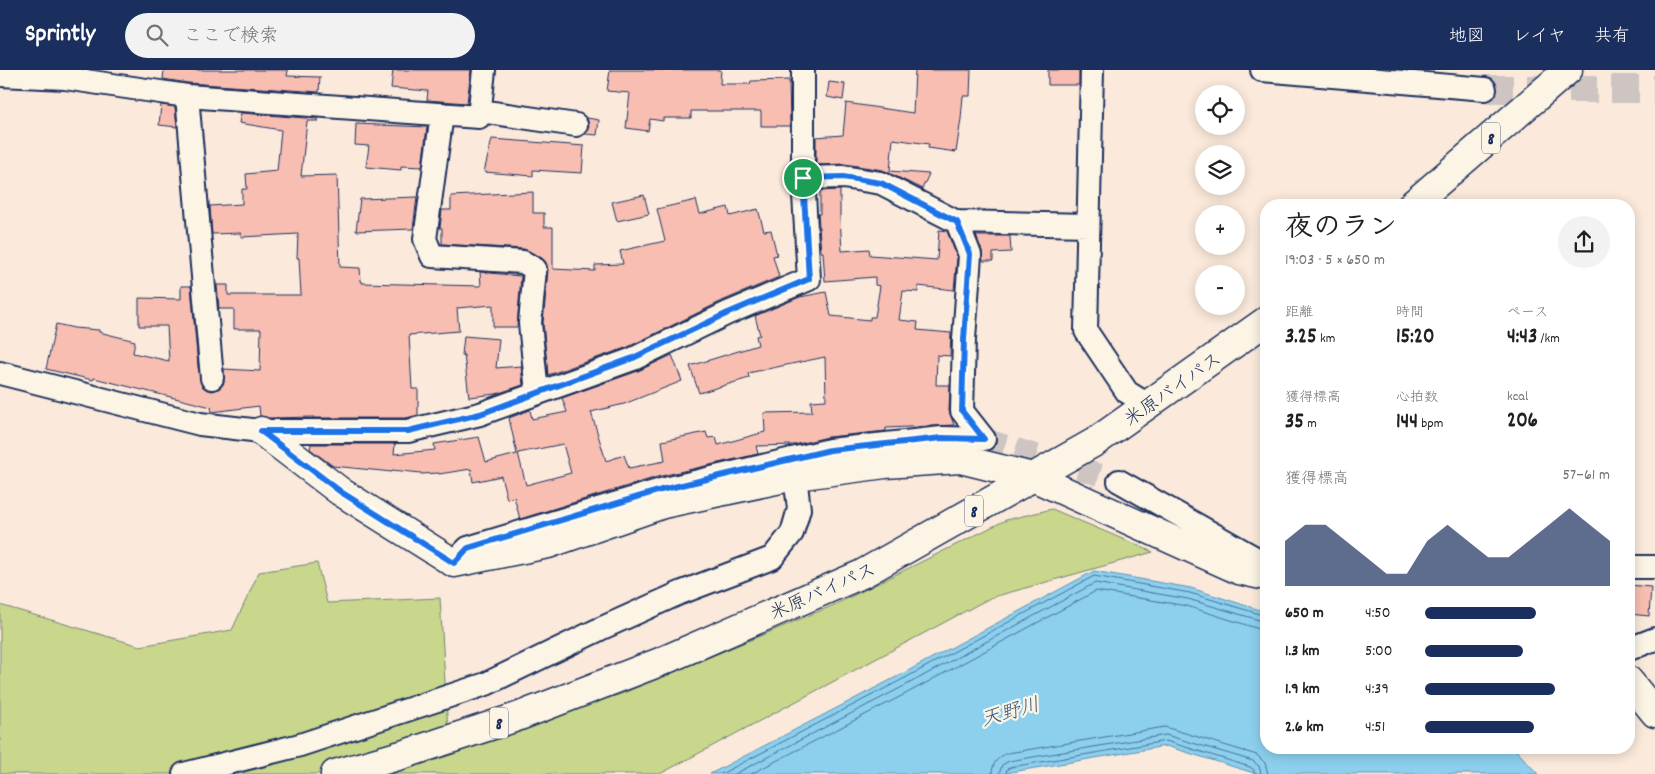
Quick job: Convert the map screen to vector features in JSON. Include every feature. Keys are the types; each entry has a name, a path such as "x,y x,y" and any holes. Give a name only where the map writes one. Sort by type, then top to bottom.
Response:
{"main road":[{"name":"8","path":"1419,199 1568,70"},
{"name":"米原バイパス","path":"336,774 405,754 517,717 660,662 862,574 1095,442 1260,325"},
{"path":"261,431 341,492 454,563 548,544 663,504 795,476 885,464 960,459 1033,477 1239,570 1260,575"},
{"path":"1635,688 1655,713"}],"street":[{"path":"0,76 65,78 187,96 479,117 484,70"},
{"path":"0,373 200,424 261,431 408,431 480,414 633,358 728,313 809,279 803,178 803,70"},
{"path":"1092,70 1086,331 1127,392 1148,405"},
{"path":"1262,70 1485,89"},
{"path":"187,96 212,378"},
{"path":"480,111 576,125"},
{"path":"442,114 425,239 432,256 523,262 535,269 530,323 537,393"},
{"path":"803,178 843,177 881,183 957,222 1088,226"},
{"path":"454,563 468,548 661,490 830,450 942,438 984,439 962,411 964,339 970,254 957,222"},
{"path":"184,774 300,745 486,684 680,593 772,558 792,533 799,509 795,476"},
{"path":"1120,481 1260,561"},
{"path":"1635,567 1655,567"},
{"path":"1635,646 1655,638"},
{"path":"1635,683 1655,690"}],"green space":[{"path":"1052,509 1153,552 990,598 660,774 0,774 0,605 140,646 232,630 259,572 317,563 327,603 440,598 449,749 621,694 834,605 1006,520"}],"water":[{"name":"天野川","path":"1094,571 1191,588 1260,610 1260,754 1520,754 1538,774 1257,774 1166,746 1000,774 710,774"}],"building":[{"path":"164,70 288,70 287,76 320,77 319,92 188,83 163,79"},
{"path":"393,70 471,70 467,103 427,100 428,91 391,88"},
{"path":"610,70 721,70 720,84 750,84 751,81 789,80 790,126 761,126 761,111 691,111 691,118 663,118 663,121 650,119 648,131 626,128 630,93 607,91"},
{"path":"915,70 971,70 970,96 963,96 956,152 928,148 929,144 893,139 890,171 929,174 922,189 883,170 845,164 816,165 816,137 843,135 846,103 913,113"},
{"path":"1048,70 1079,70 1079,85 1048,85"},
{"path":"829,82 845,84 843,100 827,97"},
{"path":"161,105 175,107 177,127 159,125"},
{"path":"241,113 318,119 318,121 307,121 301,176 337,175 340,267 360,268 362,283 481,286 480,272 521,276 517,327 493,327 493,305 457,308 459,331 409,335 412,389 418,389 418,415 406,418 269,418 260,416 259,406 212,412 211,407 94,378 93,380 46,369 56,324 99,330 99,332 135,341 133,353 169,361 167,326 139,326 139,298 181,299 181,286 191,286 198,367 202,386 207,390 213,391 220,388 224,383 224,369 260,371 261,329 234,329 234,309 219,309 217,285 228,285 228,295 301,295 299,258 297,258 298,234 241,237 241,233 212,234 210,206 242,204 242,189 247,189 246,174 277,171 281,130 239,123"},
{"path":"587,118 599,120 597,135 585,134 589,126"},
{"path":"356,124 427,127 422,167 401,166 401,170 366,167 369,146 355,145"},
{"path":"492,139 584,146 582,173 533,170 533,176 484,172"},
{"path":"840,190 842,251 869,249 870,255 937,260 939,230 947,231 957,257 954,290 918,286 918,292 903,291 899,320 918,322 917,330 951,333 950,356 937,355 936,385 950,385 949,411 954,425 886,428 886,431 828,437 794,445 756,446 758,454 657,477 520,519 514,497 507,499 501,476 473,482 471,469 439,474 421,474 333,466 310,449 311,444 395,444 394,454 435,450 434,444 479,437 486,462 517,454 509,418 530,410 532,419 567,412 562,398 638,371 672,355 682,381 624,404 591,412 606,461 624,455 629,468 665,461 662,441 706,432 708,438 716,437 718,445 765,432 764,413 812,412 811,401 826,400 825,357 748,373 749,378 699,393 690,366 758,345 756,336 760,335 755,316 800,297 826,292 831,316 870,320 870,317 875,317 880,286 875,285 875,277 825,281 818,214 820,214 820,191","holes":["563,444 571,473 526,485 518,453"]},
{"path":"533,192 533,213 544,213 544,227 553,227 553,269 595,271 595,265 623,264 620,251 665,241 657,209 696,200 700,214 728,207 730,216 758,209 764,231 771,230 777,255 773,256 779,277 722,301 628,347 548,375 543,323 548,270 546,263 542,258 524,249 442,244 442,228 440,228 442,210 451,210 451,196"},
{"path":"644,195 649,214 617,221 612,202"},
{"path":"417,197 413,229 356,231 360,199"},
{"path":"976,236 1010,236 1011,252 993,253 993,261 983,261 982,251"},
{"path":"464,336 499,339 496,368 521,366 523,385 496,394 469,397 464,355 462,355"},
{"path":"1635,586 1651,587 1649,616 1635,615"}],"tunnel":[{"path":"1485,89 1655,89"},
{"path":"984,439 1119,481"}],"route":[{"path":"843,177 881,183 957,222 970,254 964,339 962,411 984,439 942,438 830,450 661,490 468,548 454,563 341,492 261,431 408,431 480,414 633,358 728,313 809,279 803,178 843,177"}]}
